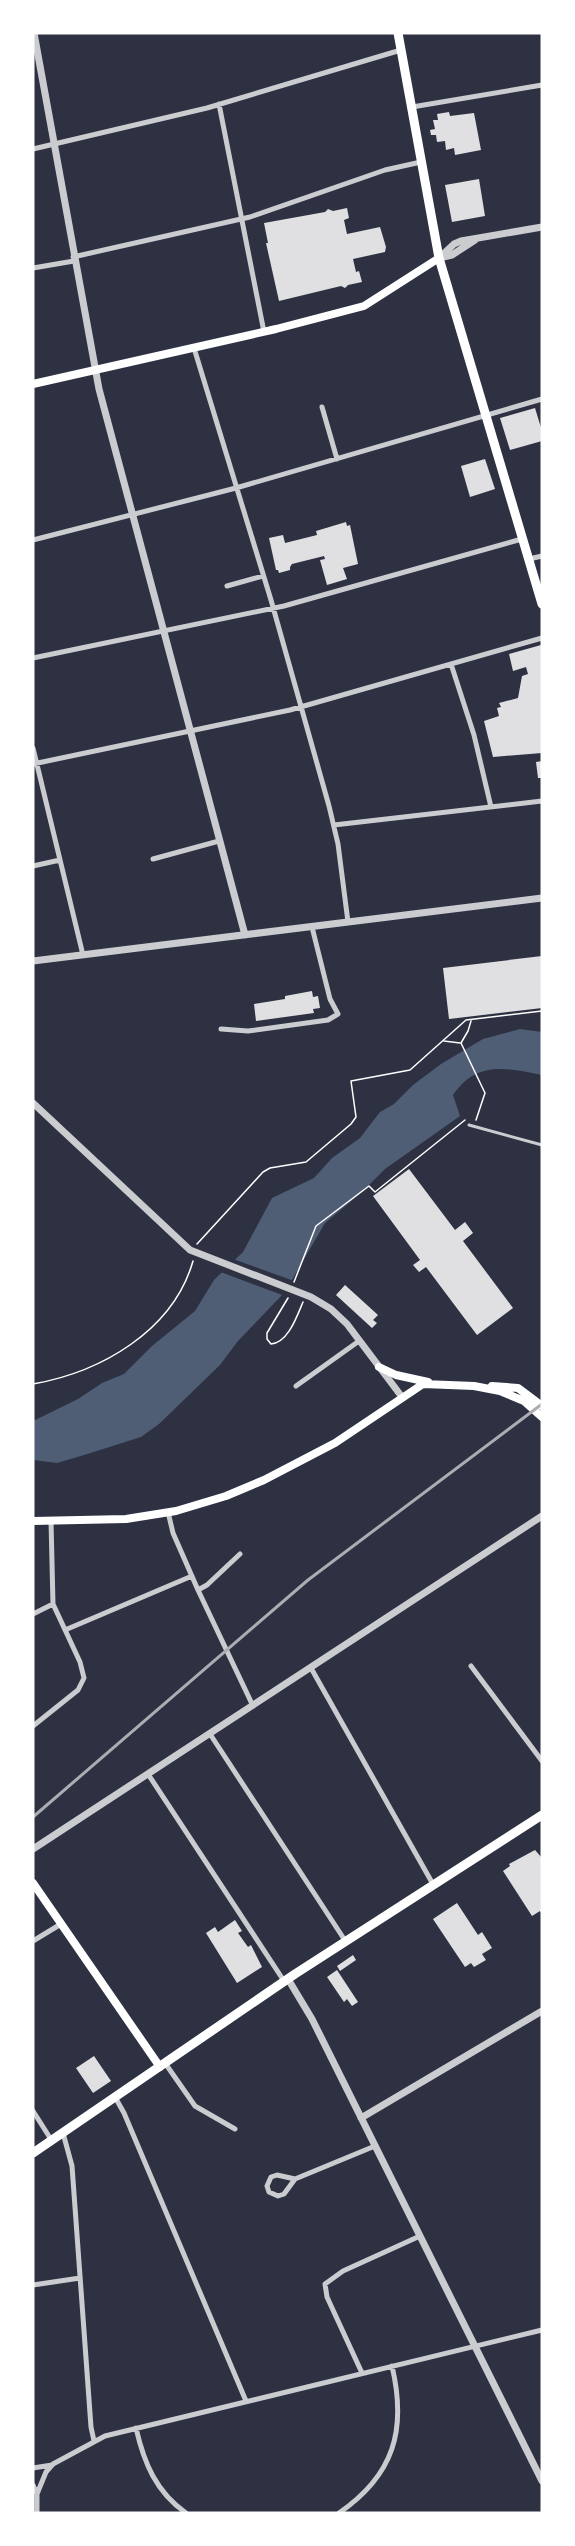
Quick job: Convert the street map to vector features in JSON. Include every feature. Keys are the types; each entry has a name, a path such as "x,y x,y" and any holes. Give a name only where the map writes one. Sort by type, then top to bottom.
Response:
{"main road":[{"path":"398,33 439,258 542,604"},
{"path":"33,384 264,332 364,306 439,258"},
{"path":"379,1367 396,1375 434,1383 513,1387 526,1392 542,1406"},
{"path":"33,1521 108,1521 168,1512 233,1493 279,1473 355,1432 420,1385 434,1383"},
{"path":"474,1386 513,1395 528,1404 542,1417"},
{"path":"33,2153 286,1980 542,1815"},
{"path":"33,1883 162,2065"}],"street":[{"path":"34,33 95,370 245,935"},
{"path":"33,149 219,104 401,50"},
{"path":"411,107 542,85"},
{"path":"219,104 264,332"},
{"path":"33,268 242,219 385,170 422,162"},
{"path":"439,258 452,255 475,240 542,227"},
{"path":"194,348 302,707 334,825 348,922"},
{"path":"33,540 236,488 542,399"},
{"path":"322,407 337,459"},
{"path":"33,658 273,609 522,539"},
{"path":"529,560 542,556"},
{"path":"227,586 263,576"},
{"path":"34,764 302,707 542,638"},
{"path":"451,664 474,735 491,807"},
{"path":"33,748 34,764 83,955"},
{"path":"334,825 542,801"},
{"path":"153,859 219,841"},
{"path":"33,866 60,860"},
{"path":"33,961 542,898"},
{"path":"221,1029 241,1031 276,1027 328,1020 338,1014 331,1002 312,927"},
{"path":"33,1103 180,1242 206,1258 334,1311 402,1397"},
{"path":"296,1386 359,1341"},
{"path":"168,1512 173,1533 253,1706"},
{"path":"33,1849 542,1516"},
{"path":"33,1726 78,1690 83,1682 80,1662 53,1604 51,1521"},
{"path":"198,1590 215,1578 240,1554"},
{"path":"65,1630 192,1576"},
{"path":"33,1614 53,1604"},
{"path":"471,1666 542,1761"},
{"path":"311,1668 434,1886"},
{"path":"210,1734 346,1942"},
{"path":"148,1774 309,2013 542,2481"},
{"path":"33,1941 61,1923"},
{"path":"362,2118 542,2011"},
{"path":"162,2065 195,2106 235,2129"},
{"path":"115,2097 124,2113 246,2402"},
{"path":"33,2110 52,2140"},
{"path":"63,2133 72,2166 91,2427 94,2440"},
{"path":"295,2179 274,2176 267,2183 267,2189 272,2194 281,2195 295,2179 375,2146"},
{"path":"362,2373 327,2297 325,2284 343,2271 420,2236"},
{"path":"33,2285 80,2278"},
{"path":"37,2513 37,2494 46,2472 53,2464 94,2440 542,2330"},
{"path":"339,2513 380,2474 394,2444 399,2408 392,2366"},
{"path":"136,2428 143,2455 155,2481 171,2502 186,2513"},
{"path":"33,2468 53,2464"},
{"path":"33,2485 37,2494"},
{"path":"348,2506 353,2512"}],"lane":[{"path":"469,1125 542,1145"}],"path":[{"path":"196,1245 263,1172 270,1168 306,1162 351,1124 356,1117 351,1081 362,1077 410,1071 466,1020 542,1011"},
{"path":"461,1042 468,1031 471,1020"},
{"path":"443,1041 461,1042"},
{"path":"461,1042 485,1096 476,1121"},
{"path":"292,1288 316,1226 369,1185 375,1192 459,1123 467,1120 483,1123"},
{"path":"33,1384 78,1373 106,1361 151,1327 171,1306 184,1286 193,1260"},
{"path":"288,1297 267,1333 267,1339 271,1344 277,1343 286,1334 303,1298"}],"water":[{"path":"520,1029 542,1032 542,1075 516,1070 493,1069 482,1071 462,1084 453,1095 460,1116 385,1169 325,1223 285,1292 238,1341 220,1365 159,1424 141,1437 57,1463 33,1460 33,1421 78,1399 102,1383 124,1374 152,1346 195,1311 214,1280 243,1252 272,1198 314,1178 332,1158 360,1138 380,1112 394,1104 413,1085 441,1064 483,1039"}],"pier":[{"path":"233,1259 294,1281 285,1296 218,1271"}],"building":[{"path":"449,112 450,116 474,113 481,150 455,155 454,148 446,150 445,141 437,142 436,135 431,135 430,130 435,129 433,120 438,120 437,114"},
{"path":"479,179 485,216 452,222 445,185"},
{"path":"347,208 349,218 344,220 347,234 380,227 386,247 385,252 353,259 356,272 359,271 362,282 348,285 345,288 341,286 279,301 266,243 268,243 264,223 325,212 328,209 333,211"},
{"path":"535,408 542,431 542,441 510,450 500,418"},
{"path":"485,459 495,489 470,497 461,466"},
{"path":"346,522 347,526 350,525 358,564 343,568 347,579 327,585 320,560 325,559 324,556 292,564 290,570 279,573 276,570 269,538 283,535 285,543 317,535 316,531"},
{"path":"541,645 542,753 493,757 484,721 499,716 497,708 501,707 499,703 518,698 522,676 528,674 526,667 513,671 509,654"},
{"path":"542,761 542,778 538,778 536,762"},
{"path":"542,956 542,1008 449,1019 443,968"},
{"path":"312,991 313,997 318,996 320,1008 313,1009 314,1013 256,1021 254,1004 285,999 285,996"},
{"path":"409,1169 455,1230 465,1222 468,1226 473,1233 463,1241 513,1308 477,1335 426,1267 419,1272 413,1265 420,1260 373,1196"},
{"path":"345,1285 378,1315 373,1320 377,1323 372,1328 336,1295"},
{"path":"535,1850 542,1858 542,1915 540,1911 532,1916 503,1871 510,1866 509,1864"},
{"path":"457,1903 478,1935 482,1932 492,1948 482,1954 486,1960 474,1967 471,1963 465,1967 433,1919"},
{"path":"235,1920 242,1931 238,1933 248,1947 251,1945 262,1967 237,1983 206,1933 215,1927 218,1932"},
{"path":"353,1955 356,1960 340,1971 337,1966"},
{"path":"337,1970 358,2002 352,2006 347,1999 344,2002 327,1977"},
{"path":"94,2056 111,2081 93,2093 76,2068"}],"railway":[{"path":"33,1817 308,1580 542,1404"}]}
